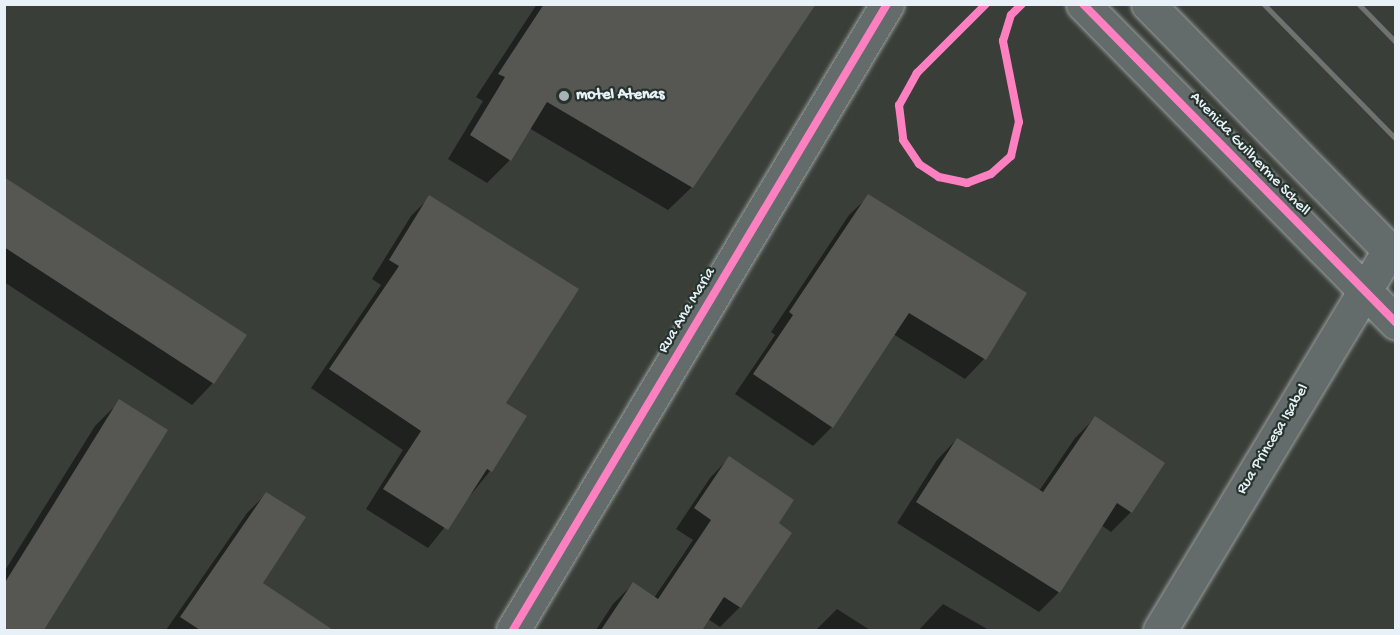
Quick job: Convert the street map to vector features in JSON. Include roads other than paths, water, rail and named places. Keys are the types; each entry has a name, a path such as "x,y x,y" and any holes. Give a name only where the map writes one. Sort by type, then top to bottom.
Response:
{"street":[{"name":"Rua Ana Maria","path":"513,630 887,4"},
{"name":"Avenida Guilherme Schell","path":"1083,4 1395,323"},
{"name":"Avenida Guilherme Schell","path":"1148,4 1392,254"},
{"name":"Rua Princesa Isabel","path":"1160,630 1364,291 1392,254"}],"railway":[{"path":"1264,4 1396,139"},
{"path":"1359,4 1396,42"}],"place":[{"name":"motel Atenas","path":"564,96"}]}
